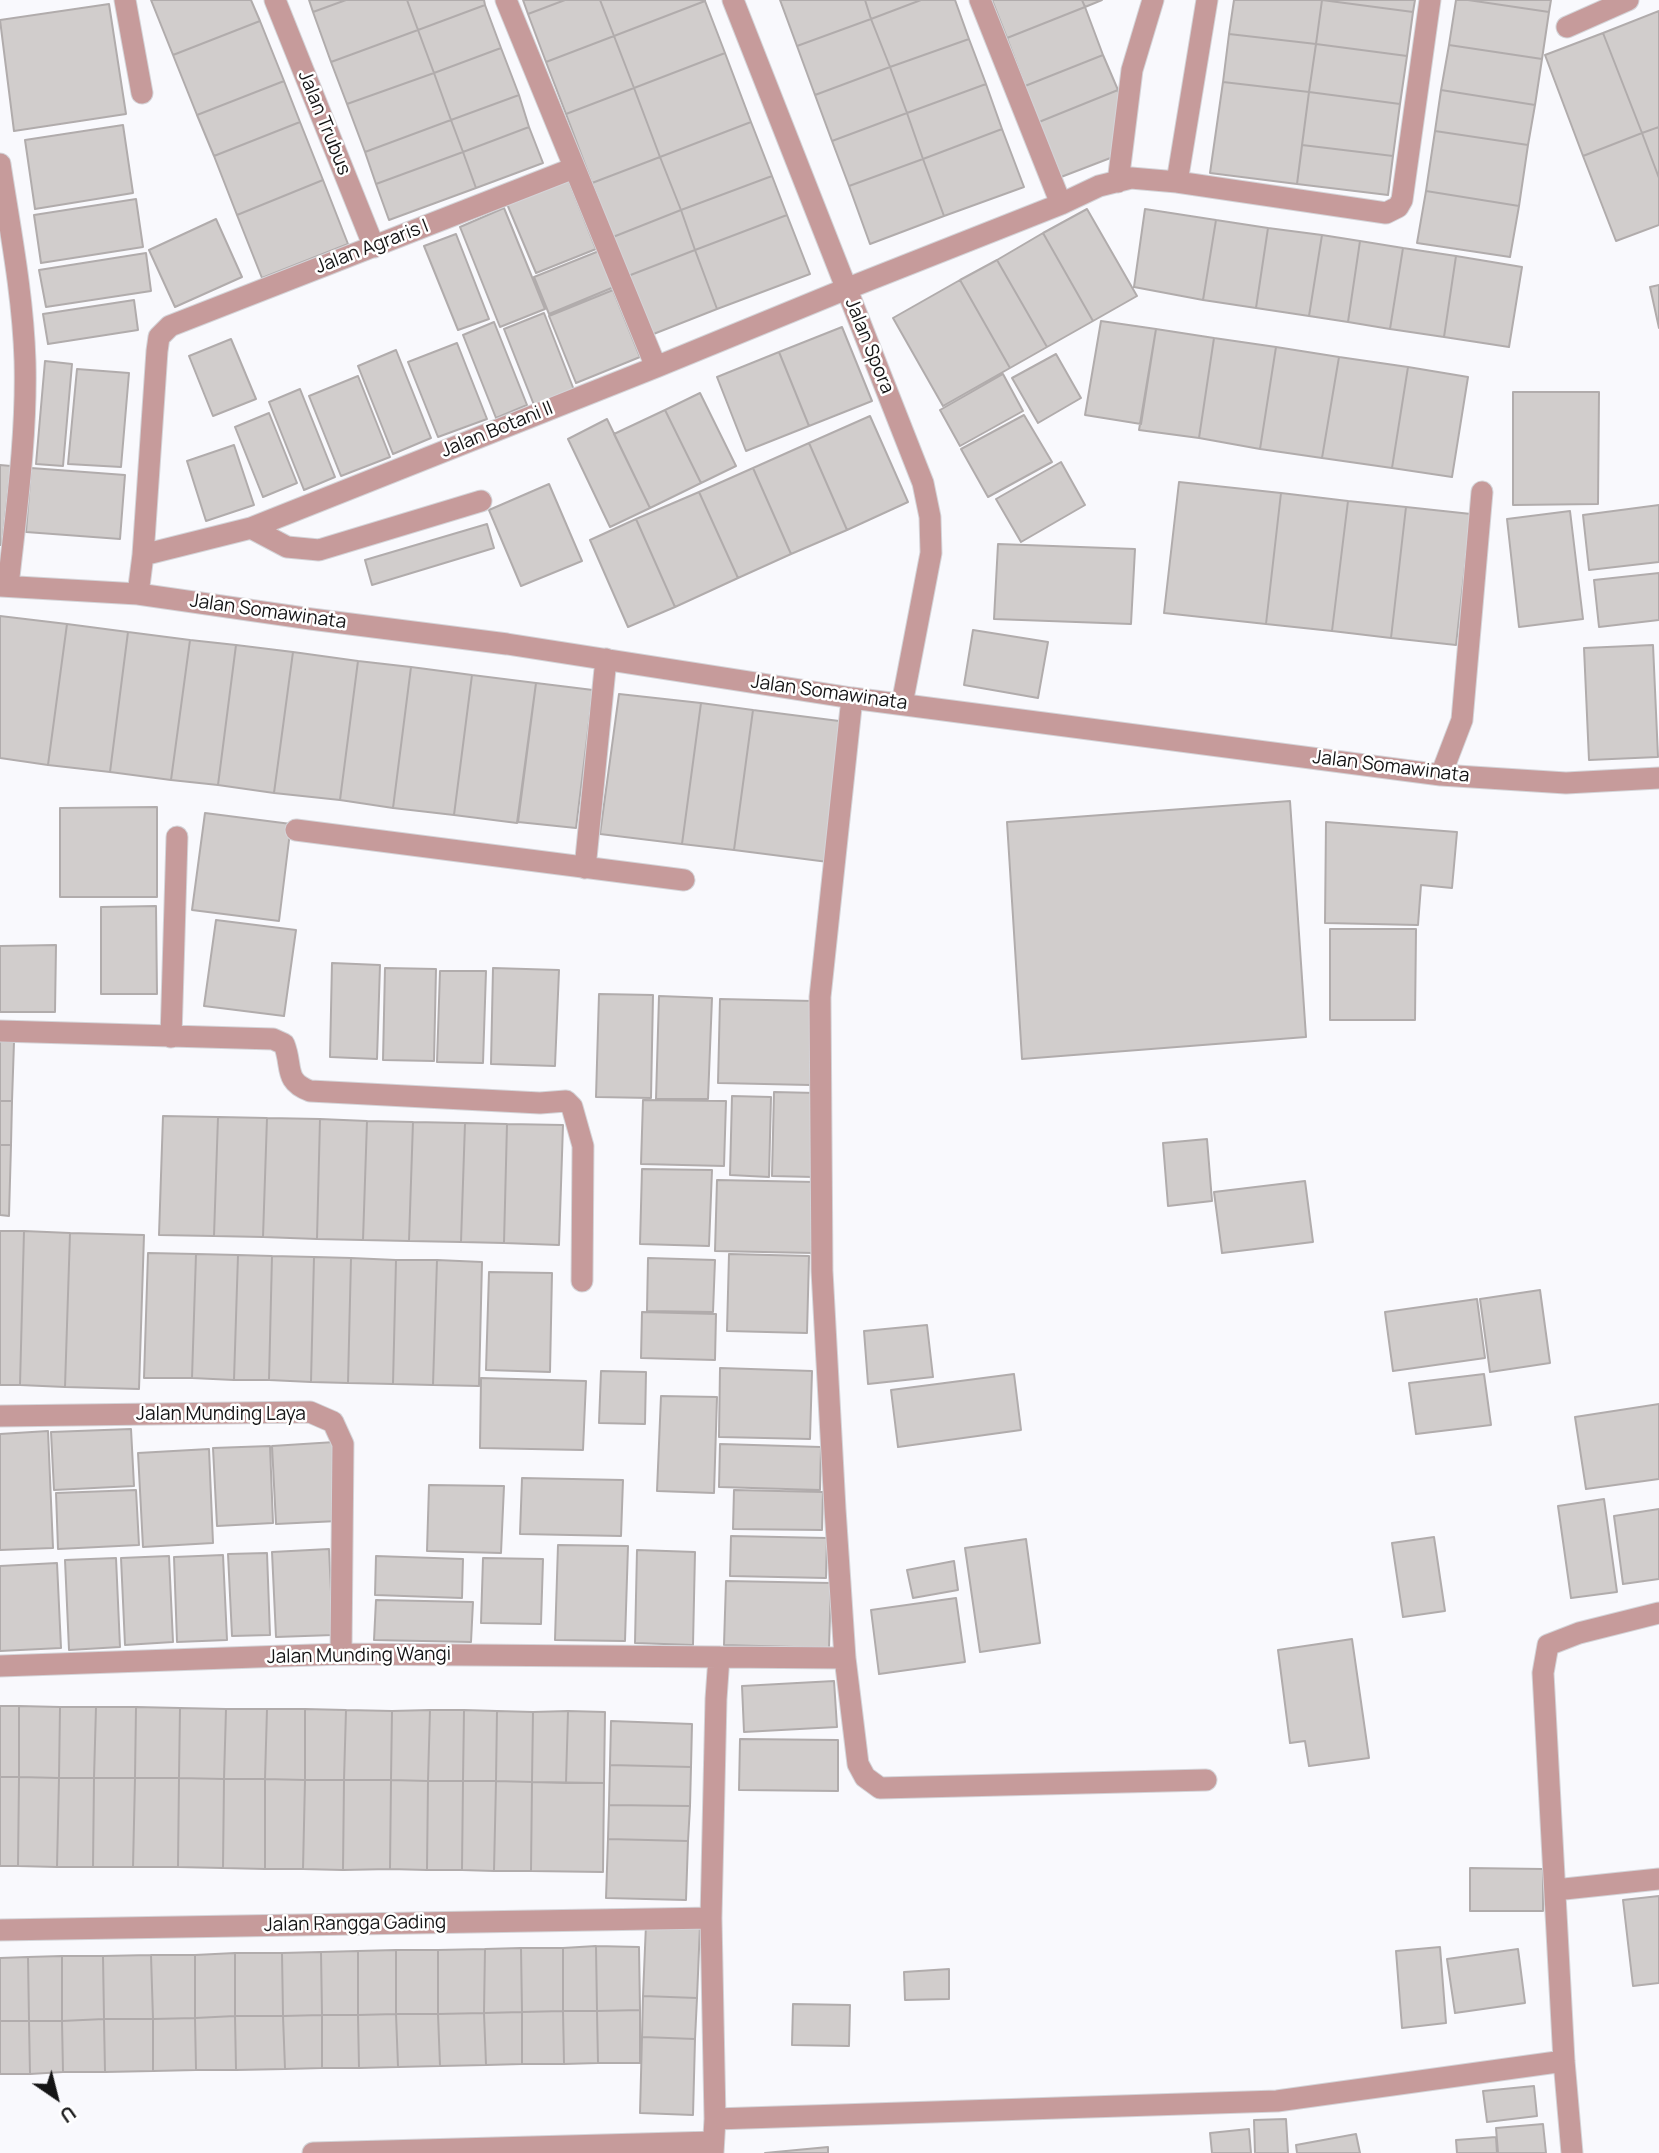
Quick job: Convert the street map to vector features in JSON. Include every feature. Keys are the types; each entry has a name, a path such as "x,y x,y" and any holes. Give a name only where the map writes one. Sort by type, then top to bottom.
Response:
{"street":[{"path":"125,0 142,93"},
{"name":"Jalan Trubus","path":"275,0 374,247"},
{"path":"506,0 656,367"},
{"name":"Jalan Spora","path":"733,0 923,483 930,517 931,554 902,704"},
{"path":"980,0 1061,204"},
{"path":"1118,182 1132,70 1153,0"},
{"path":"1177,181 1206,0"},
{"name":"Jalan Botani II","path":"143,555 251,528 1061,204 1099,186 1131,178 1177,181 1386,213 1398,207 1402,200 1430,0"},
{"path":"1567,27 1628,0"},
{"path":"0,164 17,271 25,361 23,453 4,586"},
{"name":"Jalan Agraris I","path":"143,555 157,351 159,337 170,326 574,168"},
{"path":"1441,775 1462,720 1482,492"},
{"path":"251,528 287,547 319,550 481,501"},
{"path":"138,594 143,555"},
{"name":"Jalan Somawinata","path":"4,586 138,594 507,644 852,698 1441,775 1566,783 1659,778"},
{"path":"585,868 606,659"},
{"path":"852,698 820,997 822,1271 845,1658 858,1764 865,1777 880,1788 1206,1780"},
{"path":"296,830 684,880"},
{"path":"171,1037 177,837"},
{"path":"0,1031 273,1039 284,1044 290,1076 300,1087 310,1091 540,1103 566,1101 572,1107 583,1146 582,1281"},
{"name":"Jalan Munding Laya","path":"0,1416 310,1412 333,1422 343,1444 341,1654"},
{"path":"1572,2153 1564,2061 1543,1673 1548,1645 1579,1633 1659,1613"},
{"name":"Jalan Munding Wangi","path":"0,1665 341,1654 845,1658"},
{"path":"313,2153 713,2148 715,2119 711,1917 719,1657"},
{"path":"1555,1890 1659,1879"},
{"name":"Jalan Rangga Gading","path":"0,1930 711,1917"},
{"path":"715,2119 1277,2101 1564,2061"}],"building":[{"path":"151,0 251,0 260,21 173,55"},
{"path":"309,0 346,0 313,12"},
{"path":"346,0 407,0 418,30 331,62 313,12"},
{"path":"407,0 484,0 485,5 418,30"},
{"path":"523,0 565,0 528,14"},
{"path":"565,0 600,0 614,36 546,62 528,14"},
{"path":"600,0 705,0 705,1 614,36"},
{"path":"780,0 865,0 871,19 797,46"},
{"path":"865,0 921,0 871,19"},
{"path":"921,0 955,0 969,39 890,67 871,19"},
{"path":"992,0 1082,0 1085,7 1007,38"},
{"path":"1082,0 1102,0 1085,7"},
{"path":"1234,0 1322,0 1316,44 1229,34"},
{"path":"1322,0 1413,12 1407,56 1316,44"},
{"path":"1322,0 1415,0 1413,12"},
{"path":"1456,0 1549,12 1542,59 1449,45"},
{"path":"1468,0 1551,0 1549,12"},
{"path":"705,1 725,53 634,88 614,36"},
{"path":"109,4 126,114 14,131 0,20"},
{"path":"485,5 501,48 434,73 418,30"},
{"path":"1085,7 1103,55 1025,86 1007,38"},
{"path":"1659,11 1659,127 1642,133 1603,33"},
{"path":"871,19 890,67 815,95 797,46"},
{"path":"260,21 284,81 197,115 173,55"},
{"path":"418,30 434,73 347,104 331,62"},
{"path":"1603,33 1642,133 1583,156 1545,55"},
{"path":"1229,34 1316,44 1309,92 1223,82"},
{"path":"614,36 634,88 566,114 546,62"},
{"path":"969,39 986,84 907,113 890,67"},
{"path":"1316,44 1407,56 1400,104 1309,92"},
{"path":"1449,45 1542,59 1535,105 1441,90"},
{"path":"501,48 519,95 451,120 434,73"},
{"path":"725,53 751,122 660,157 634,88"},
{"path":"1103,55 1118,90 1039,122 1025,86"},
{"path":"890,67 907,113 832,141 815,95"},
{"path":"434,73 451,120 365,152 347,104"},
{"path":"284,81 300,122 214,156 197,115"},
{"path":"1223,82 1309,92 1297,184 1210,173"},
{"path":"986,84 1002,129 923,159 907,113"},
{"path":"634,88 660,157 592,183 566,114"},
{"path":"1118,90 1121,100 1113,157 1061,177 1039,122"},
{"path":"1441,90 1535,105 1528,145 1435,131"},
{"path":"1309,92 1400,104 1393,156 1302,145"},
{"path":"519,95 529,127 463,152 451,120"},
{"path":"907,113 923,159 849,186 832,141"},
{"path":"451,120 463,152 376,184 365,152"},
{"path":"300,122 323,180 237,215 214,156"},
{"path":"751,122 772,176 681,210 660,157"},
{"path":"123,125 133,193 35,209 25,140"},
{"path":"529,127 543,163 476,188 463,152"},
{"path":"1659,127 1659,178 1642,133"},
{"path":"1002,129 1024,187 944,216 923,159"},
{"path":"1435,131 1528,145 1519,206 1426,191"},
{"path":"1642,133 1659,178 1659,225 1616,241 1583,156"},
{"path":"1302,145 1393,156 1388,195 1297,184"},
{"path":"463,152 476,188 389,220 376,184"},
{"path":"660,157 681,210 613,237 592,183"},
{"path":"923,159 944,216 870,244 849,186"},
{"path":"772,176 787,215 695,250 681,210"},
{"path":"568,179 596,249 536,273 507,204"},
{"path":"323,180 348,244 262,278 237,215"},
{"path":"1426,191 1519,206 1510,257 1417,243"},
{"path":"136,199 143,247 41,263 34,215"},
{"path":"504,208 545,309 500,327 460,227"},
{"path":"1087,209 1137,296 1093,321 1043,233"},
{"path":"1145,209 1216,220 1203,300 1134,287"},
{"path":"681,210 695,250 628,276 613,237"},
{"path":"787,215 810,274 717,309 695,250"},
{"path":"216,219 242,277 175,307 149,250"},
{"path":"1216,220 1268,228 1256,308 1203,300"},
{"path":"1268,228 1322,235 1309,316 1256,308"},
{"path":"1043,233 1093,321 1047,347 997,260"},
{"path":"456,234 489,319 458,330 424,246"},
{"path":"1322,235 1360,241 1348,322 1309,316"},
{"path":"1360,241 1403,248 1390,329 1348,322"},
{"path":"1403,248 1456,256 1444,337 1390,329"},
{"path":"695,250 717,309 651,335 628,276"},
{"path":"599,251 614,287 549,314 534,277"},
{"path":"146,253 151,291 46,307 39,270"},
{"path":"1456,256 1522,267 1509,347 1444,337"},
{"path":"997,260 1047,347 1010,368 960,280"},
{"path":"960,280 1010,368 943,406 893,318"},
{"path":"1659,285 1659,328 1650,287"},
{"path":"613,290 640,357 576,383 549,316"},
{"path":"134,300 138,330 48,344 43,314"},
{"path":"544,313 574,390 534,405 504,329"},
{"path":"1101,321 1156,329 1141,424 1085,415"},
{"path":"494,322 527,405 496,418 463,335"},
{"path":"842,327 872,401 809,426 779,352"},
{"path":"1156,329 1214,338 1199,438 1139,430"},
{"path":"1214,338 1276,347 1260,449 1199,438"},
{"path":"231,339 256,399 213,416 189,356"},
{"path":"457,343 487,419 438,437 408,362"},
{"path":"1276,347 1339,357 1322,458 1260,449"},
{"path":"396,350 431,438 393,454 358,366"},
{"path":"779,352 809,426 746,451 717,377"},
{"path":"1056,354 1081,398 1038,423 1012,378"},
{"path":"1339,357 1408,367 1392,468 1322,458"},
{"path":"45,361 72,364 63,466 36,464"},
{"path":"1408,367 1468,377 1452,477 1392,468"},
{"path":"77,369 129,373 121,467 68,464"},
{"path":"1003,374 1023,411 960,446 940,410"},
{"path":"358,376 390,457 341,476 309,396"},
{"path":"300,389 335,477 304,490 269,402"},
{"path":"1513,392 1599,392 1598,504 1513,505"},
{"path":"700,393 736,466 701,483 665,410"},
{"path":"665,410 701,483 650,508 614,434"},
{"path":"269,413 297,483 263,497 235,427"},
{"path":"1024,415 1052,462 988,497 961,449"},
{"path":"870,416 908,502 847,530 809,443"},
{"path":"607,419 650,508 610,527 568,439"},
{"path":"809,443 847,530 791,554 753,468"},
{"path":"234,445 254,505 206,521 187,461"},
{"path":"1061,462 1085,505 1021,542 996,499"},
{"path":"0,465 11,466 2,545 0,545"},
{"path":"31,468 125,475 120,539 26,532"},
{"path":"753,468 791,554 738,578 699,492"},
{"path":"1179,482 1281,493 1266,624 1164,613"},
{"path":"549,484 582,561 521,586 489,510"},
{"path":"699,492 738,578 675,607 636,519"},
{"path":"1281,493 1348,501 1332,631 1266,624"},
{"path":"1348,501 1406,507 1391,638 1332,631"},
{"path":"1659,505 1659,562 1589,570 1583,515"},
{"path":"1406,507 1471,514 1456,645 1391,638"},
{"path":"1570,511 1583,619 1519,627 1507,519"},
{"path":"636,519 675,607 628,627 590,540"},
{"path":"487,524 494,548 372,585 365,560"},
{"path":"998,544 1135,549 1131,624 994,619"},
{"path":"1659,573 1659,620 1599,627 1594,580"},
{"path":"0,616 67,624 48,765 0,758"},
{"path":"67,624 128,632 110,772 48,765"},
{"path":"973,630 1048,642 1038,698 964,685"},
{"path":"128,632 190,640 171,780 110,772"},
{"path":"190,640 236,645 218,785 171,780"},
{"path":"236,645 293,652 274,793 218,785"},
{"path":"1653,645 1658,757 1589,760 1584,648"},
{"path":"293,652 358,661 340,800 274,793"},
{"path":"358,661 411,667 393,808 340,800"},
{"path":"411,667 472,675 454,815 393,808"},
{"path":"472,675 536,683 517,823 454,815"},
{"path":"536,683 593,690 576,828 518,822"},
{"path":"619,694 701,703 682,844 600,834"},
{"path":"701,703 753,710 734,850 682,844"},
{"path":"753,710 847,722 828,862 734,850"},
{"path":"1290,801 1306,1037 1022,1059 1007,822"},
{"path":"157,807 157,897 60,897 60,808"},
{"path":"205,813 291,824 279,921 192,910"},
{"path":"1326,822 1457,832 1452,888 1421,885 1418,925 1325,923"},
{"path":"156,906 157,994 101,994 101,907"},
{"path":"216,920 296,930 284,1016 204,1006"},
{"path":"1330,929 1416,929 1415,1020 1330,1020"},
{"path":"56,945 55,1012 0,1012 0,946"},
{"path":"332,963 380,965 377,1059 330,1057"},
{"path":"385,968 436,969 434,1061 383,1060"},
{"path":"493,968 559,970 555,1066 491,1064"},
{"path":"440,971 486,971 483,1063 437,1062"},
{"path":"599,994 653,995 651,1098 596,1097"},
{"path":"659,996 712,998 708,1099 656,1099"},
{"path":"720,999 813,1001 810,1085 718,1083"},
{"path":"0,1041 14,1042 12,1101 0,1101"},
{"path":"774,1092 816,1093 813,1177 772,1176"},
{"path":"732,1096 771,1097 769,1177 730,1175"},
{"path":"643,1100 726,1101 724,1166 641,1164"},
{"path":"0,1101 12,1101 11,1145 0,1145"},
{"path":"163,1116 218,1117 214,1236 159,1235"},
{"path":"218,1117 267,1118 263,1237 214,1236"},
{"path":"267,1118 320,1119 317,1239 263,1237"},
{"path":"320,1119 367,1121 363,1240 317,1239"},
{"path":"367,1121 413,1122 409,1241 363,1240"},
{"path":"413,1122 465,1123 461,1242 409,1241"},
{"path":"465,1123 507,1124 504,1243 461,1242"},
{"path":"507,1124 563,1125 559,1245 504,1243"},
{"path":"1207,1139 1212,1201 1168,1206 1163,1143"},
{"path":"0,1145 11,1145 9,1216 0,1215"},
{"path":"642,1169 712,1170 709,1246 640,1244"},
{"path":"717,1180 815,1182 813,1253 715,1251"},
{"path":"1305,1181 1313,1242 1222,1253 1214,1192"},
{"path":"0,1231 24,1231 20,1385 0,1385"},
{"path":"24,1231 70,1233 65,1387 20,1385"},
{"path":"70,1233 144,1235 139,1389 65,1387"},
{"path":"148,1253 196,1254 192,1378 144,1378"},
{"path":"196,1254 238,1255 234,1380 192,1378"},
{"path":"729,1254 809,1256 807,1333 727,1331"},
{"path":"238,1255 272,1256 269,1380 234,1380"},
{"path":"272,1256 314,1257 311,1382 269,1380"},
{"path":"314,1257 351,1258 348,1383 311,1382"},
{"path":"351,1258 396,1260 393,1384 348,1383"},
{"path":"648,1258 715,1260 713,1312 647,1311"},
{"path":"396,1260 437,1260 433,1385 393,1384"},
{"path":"437,1260 482,1262 479,1386 433,1385"},
{"path":"489,1272 552,1273 550,1372 486,1370"},
{"path":"1540,1290 1550,1363 1490,1372 1480,1299"},
{"path":"1477,1299 1485,1358 1393,1371 1385,1312"},
{"path":"642,1312 716,1314 715,1360 641,1358"},
{"path":"927,1325 933,1377 868,1384 864,1331"},
{"path":"720,1368 812,1371 810,1439 719,1437"},
{"path":"601,1371 646,1372 645,1424 599,1423"},
{"path":"1014,1374 1021,1430 898,1447 891,1390"},
{"path":"1484,1374 1491,1425 1416,1434 1409,1383"},
{"path":"481,1378 586,1381 583,1450 480,1448"},
{"path":"661,1396 717,1397 714,1493 657,1491"},
{"path":"1659,1404 1659,1479 1586,1489 1575,1417"},
{"path":"131,1429 134,1486 54,1490 51,1432"},
{"path":"48,1431 53,1548 0,1550 0,1434"},
{"path":"335,1442 338,1521 276,1524 272,1446"},
{"path":"720,1444 821,1447 820,1490 719,1487"},
{"path":"270,1446 273,1523 217,1526 213,1448"},
{"path":"209,1449 213,1543 143,1547 138,1453"},
{"path":"522,1478 623,1480 621,1536 520,1534"},
{"path":"429,1485 504,1486 501,1553 427,1551"},
{"path":"136,1490 139,1545 58,1549 56,1493"},
{"path":"734,1490 823,1492 822,1530 733,1529"},
{"path":"1604,1499 1617,1592 1571,1598 1558,1506"},
{"path":"1659,1509 1659,1579 1623,1584 1614,1516"},
{"path":"731,1536 827,1538 826,1578 730,1576"},
{"path":"1434,1537 1445,1611 1403,1617 1392,1543"},
{"path":"1026,1539 1040,1643 980,1652 965,1548"},
{"path":"558,1545 628,1546 625,1641 555,1640"},
{"path":"329,1549 333,1635 276,1637 272,1552"},
{"path":"637,1550 695,1552 693,1645 635,1643"},
{"path":"267,1553 270,1635 232,1636 228,1554"},
{"path":"223,1555 227,1640 177,1642 174,1557"},
{"path":"169,1556 173,1642 125,1645 121,1558"},
{"path":"376,1556 463,1559 462,1598 375,1595"},
{"path":"116,1558 120,1647 69,1650 65,1560"},
{"path":"483,1558 543,1559 541,1624 481,1623"},
{"path":"954,1561 958,1590 913,1598 907,1570"},
{"path":"57,1563 61,1648 0,1651 0,1566"},
{"path":"726,1581 831,1583 829,1648 724,1645"},
{"path":"956,1598 965,1662 879,1674 871,1610"},
{"path":"376,1600 473,1602 471,1642 374,1640"},
{"path":"1352,1639 1369,1758 1309,1766 1305,1741 1290,1743 1278,1650"},
{"path":"834,1681 837,1727 744,1732 742,1686"},
{"path":"0,1706 19,1706 19,1777 0,1777"},
{"path":"19,1706 60,1707 59,1778 19,1777"},
{"path":"60,1707 96,1707 94,1778 59,1778"},
{"path":"96,1707 136,1707 135,1778 94,1778"},
{"path":"136,1707 180,1708 179,1778 135,1778"},
{"path":"180,1708 226,1709 224,1779 179,1778"},
{"path":"226,1709 267,1709 265,1779 224,1779"},
{"path":"267,1709 305,1709 305,1780 265,1779"},
{"path":"305,1709 346,1710 344,1780 305,1780"},
{"path":"346,1710 392,1711 391,1780 344,1780"},
{"path":"430,1710 428,1781 391,1780 392,1711"},
{"path":"430,1710 464,1710 463,1781 428,1781"},
{"path":"464,1710 497,1711 496,1781 463,1781"},
{"path":"497,1711 533,1712 532,1782 496,1781"},
{"path":"568,1711 566,1783 532,1782 533,1712"},
{"path":"568,1711 605,1712 604,1783 566,1783"},
{"path":"611,1721 692,1724 691,1767 610,1765"},
{"path":"740,1739 838,1740 838,1791 739,1790"},
{"path":"610,1765 691,1767 690,1806 609,1805"},
{"path":"0,1777 19,1777 18,1866 0,1866"},
{"path":"19,1777 59,1778 57,1867 18,1866"},
{"path":"59,1778 94,1778 93,1867 57,1867"},
{"path":"94,1778 135,1778 133,1867 93,1867"},
{"path":"135,1778 179,1778 178,1867 133,1867"},
{"path":"179,1778 224,1779 223,1868 178,1867"},
{"path":"224,1779 265,1779 265,1869 223,1868"},
{"path":"265,1779 305,1780 303,1869 265,1869"},
{"path":"305,1780 344,1780 343,1870 303,1869"},
{"path":"344,1780 391,1780 390,1869 343,1870"},
{"path":"391,1780 428,1781 427,1870 390,1869"},
{"path":"428,1781 463,1781 462,1870 427,1870"},
{"path":"463,1781 496,1781 494,1871 462,1870"},
{"path":"496,1781 532,1782 531,1871 494,1871"},
{"path":"532,1782 604,1783 603,1872 531,1871"},
{"path":"609,1805 690,1806 688,1841 608,1839"},
{"path":"608,1839 688,1841 686,1900 606,1898"},
{"path":"1470,1868 1543,1869 1543,1911 1470,1911"},
{"path":"1659,1896 1659,1983 1633,1986 1623,1900"},
{"path":"646,1924 700,1925 697,1998 643,1996"},
{"path":"596,1946 597,2011 563,2011 563,1948"},
{"path":"596,1946 639,1947 640,2010 597,2011"},
{"path":"1440,1947 1446,2023 1402,2028 1396,1951"},
{"path":"521,1948 522,2012 484,2013 485,1949"},
{"path":"521,1948 563,1948 563,2011 522,2012"},
{"path":"485,1949 484,2013 438,2014 438,1950"},
{"path":"1518,1949 1525,2003 1455,2013 1447,1959"},
{"path":"396,1950 396,2014 358,2015 358,1951"},
{"path":"396,1950 438,1950 438,2014 396,2014"},
{"path":"358,1951 358,2015 322,2015 321,1952"},
{"path":"321,1952 322,2015 283,2016 282,1953"},
{"path":"235,1953 235,2016 195,2018 195,1955"},
{"path":"235,1953 282,1953 283,2016 235,2016"},
{"path":"151,1955 153,2019 104,2019 103,1956"},
{"path":"151,1955 195,1955 195,2018 153,2019"},
{"path":"62,1956 62,2021 29,2021 28,1957"},
{"path":"62,1956 103,1956 104,2019 62,2021"},
{"path":"28,1957 29,2021 0,2021 0,1958"},
{"path":"949,1969 949,1999 905,2000 904,1972"},
{"path":"643,1996 697,1998 695,2039 642,2037"},
{"path":"793,2004 850,2005 849,2046 792,2045"},
{"path":"640,2010 640,2063 598,2063 597,2011"},
{"path":"563,2011 564,2064 522,2064 522,2012"},
{"path":"563,2011 597,2011 598,2063 564,2064"},
{"path":"522,2012 522,2064 486,2065 484,2013"},
{"path":"484,2013 486,2065 440,2066 438,2014"},
{"path":"396,2014 398,2067 359,2068 358,2015"},
{"path":"396,2014 438,2014 440,2066 398,2067"},
{"path":"322,2015 322,2068 285,2069 283,2016"},
{"path":"322,2015 358,2015 359,2068 322,2068"},
{"path":"235,2016 236,2070 196,2070 195,2018"},
{"path":"235,2016 283,2016 285,2069 236,2070"},
{"path":"195,2018 196,2070 153,2071 153,2019"},
{"path":"104,2019 105,2072 63,2072 62,2021"},
{"path":"104,2019 153,2019 153,2071 105,2072"},
{"path":"0,2021 29,2021 30,2074 0,2074"},
{"path":"29,2021 62,2021 63,2072 30,2074"},
{"path":"642,2037 695,2039 693,2115 640,2113"},
{"path":"1534,2086 1537,2116 1487,2122 1483,2091"},
{"path":"1286,2119 1288,2153 1255,2153 1254,2120"},
{"path":"1543,2124 1546,2153 1498,2153 1496,2128"},
{"path":"1249,2129 1251,2153 1212,2153 1210,2133"},
{"path":"1356,2134 1360,2153 1297,2153 1296,2145"},
{"path":"1496,2137 1497,2153 1457,2153 1456,2140"},
{"path":"828,2147 828,2153 765,2153"}]}
